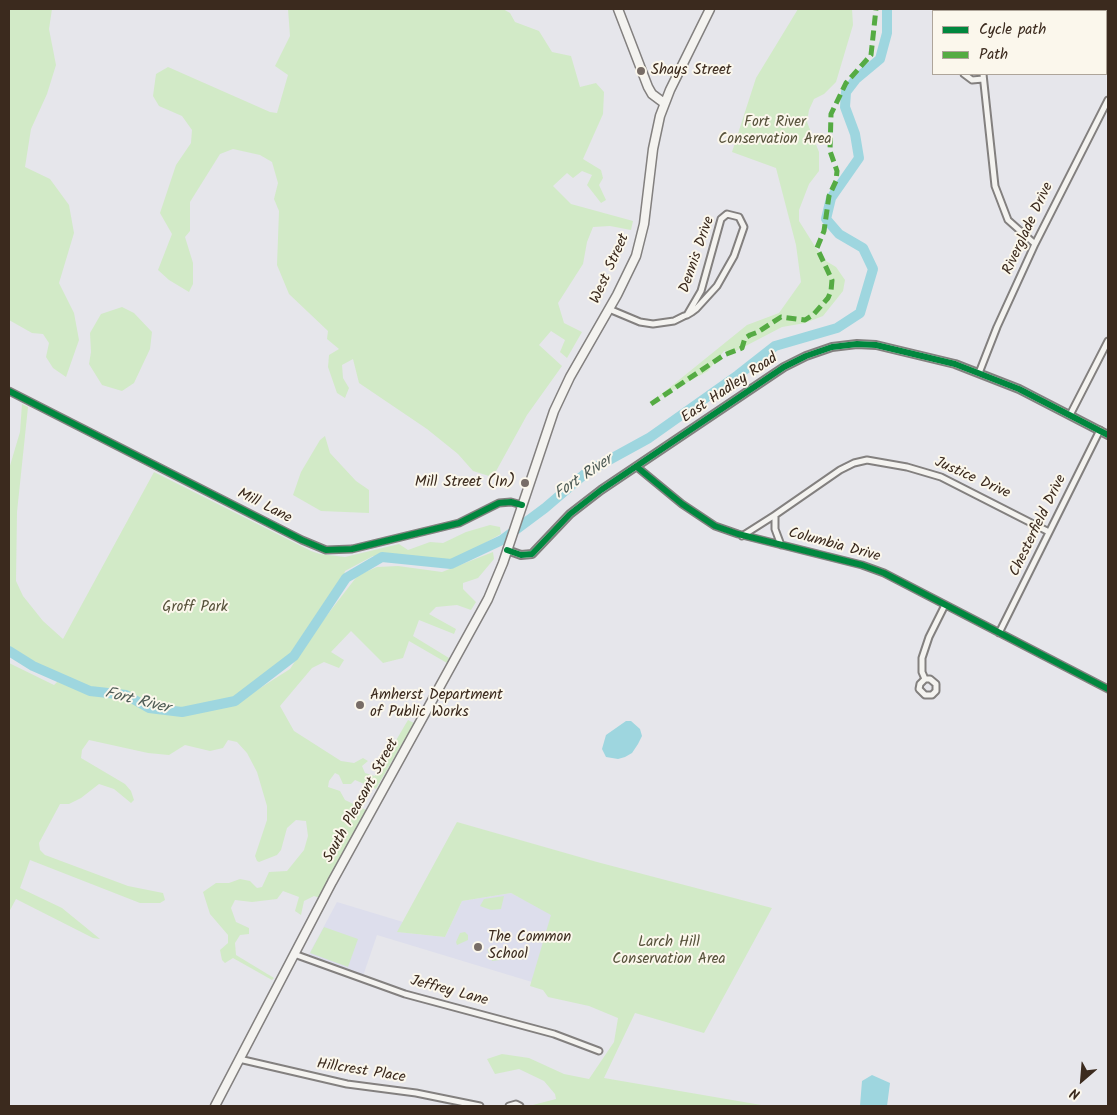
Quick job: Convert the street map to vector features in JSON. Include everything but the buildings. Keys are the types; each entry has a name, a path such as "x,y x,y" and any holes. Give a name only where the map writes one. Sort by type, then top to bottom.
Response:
{"main road":[{"path":"618,9 648,87 652,94 664,104"},
{"name":"West Street","path":"522,505 557,403 631,266 641,238 654,144 664,104 710,9"},
{"name":"South Pleasant Street","path":"214,1106 294,954 477,623 508,546 522,505"}],"street":[{"path":"965,75 972,80 983,76 995,186 1008,220 1035,244"},
{"name":"Riverglade Drive","path":"980,373 997,327 1035,244 1108,100"},
{"name":"Dennis Drive","path":"609,309 636,321 653,324 668,323 687,314 704,302 726,272 743,232 743,222 739,217 727,214 721,219 702,290 687,314"},
{"path":"1070,415 1108,341"},
{"name":"East Hadley Road","path":"508,546 524,555 534,553 575,509 784,367 826,349 857,344 882,346 929,356 980,373 1108,434"},
{"name":"Mill Lane","path":"9,391 302,540 326,550 352,549 459,523 499,503 511,502 522,505"},
{"name":"Chesterfield Drive","path":"999,633 1100,430"},
{"name":"Justice Drive","path":"742,536 840,470 859,462 874,461 918,469 945,478 1049,532"},
{"name":"Columbia Drive","path":"636,467 710,524 742,536 867,566 1108,689"},
{"path":"775,515 776,529 782,545"},
{"path":"925,679 922,669 923,655 929,637 945,605"},
{"name":"Jeffrey Lane","path":"294,954 405,994 554,1034 599,1050"},
{"name":"Hillcrest Place","path":"239,1059 347,1084 416,1093 480,1106"},
{"path":"509,1106 516,1104 520,1106"}],"shaded area":[{"name":"The Common School","path":"511,893 552,914 532,982 377,935 363,976 308,956 337,902 403,922 398,932 445,937 462,901"}],"green space":[{"path":"9,9 52,9 49,29 56,65 47,94 31,129 25,167 50,179 69,205 74,233 59,283 74,313 79,340 66,377 53,368 46,357 49,343 43,334 32,333 9,320"},
{"path":"288,9 503,9 510,13 515,22 539,31 552,52 571,56 580,87 596,83 604,92 603,114 583,159 601,170 603,178 599,185 606,200 601,203 587,185 592,175 582,171 573,178 567,173 553,186 571,204 633,221 631,230 610,226 593,227 587,242 583,264 558,303 564,323 582,332 567,358 560,352 565,340 551,331 539,345 562,366 527,415 495,473 489,476 473,471 458,454 427,429 359,383 353,359 342,365 343,378 349,388 345,398 337,393 328,367 329,355 339,349 327,339 328,331 289,294 277,265 279,211 274,199 278,183 272,162 260,155 233,149 220,154 190,202 190,231 185,237 193,263 193,284 189,292 169,280 158,270 172,234 160,213 176,165 191,143 192,130 182,116 159,106 153,96 156,74 168,67 270,112 277,113 288,75 275,66 290,36"},
{"name":"Fort River Conservation Area","path":"798,9 852,9 853,25 836,82 824,94 814,99 809,110 807,122 819,152 819,171 809,184 799,210 799,221 816,248 826,261 836,267 845,280 843,291 823,316 805,323 782,327 736,351 724,351 708,371 653,401 747,325 779,313 801,282 796,245 776,168 732,152 756,78"},
{"path":"122,307 134,313 152,332 150,349 134,383 122,391 102,385 89,364 91,352 90,333 101,314"},
{"name":"Groff Park","path":"22,404 28,407 17,512 16,581 23,596 43,621 63,639 154,472 320,554 345,557 399,544 408,550 430,542 443,543 466,532 490,525 500,527 501,534 451,562 373,556 345,571 338,599 334,597 295,656 282,670 236,701 238,702 290,669 314,632 358,575 377,567 398,566 442,572 493,552 494,559 478,578 463,583 463,589 476,602 471,610 457,605 436,607 429,614 456,629 454,634 419,620 413,636 449,658 447,663 409,641 403,658 383,663 351,631 331,652 344,660 339,668 324,662 312,668 280,706 294,731 341,761 354,763 363,758 368,761 362,766 365,773 375,776 408,720 414,723 376,789 355,780 351,784 343,784 339,775 335,773 329,781 328,787 340,791 345,800 366,810 320,898 314,896 304,901 301,915 295,911 299,897 283,891 277,899 252,902 235,900 231,908 236,922 249,928 249,934 240,935 235,943 236,955 274,978 272,980 233,958 225,963 222,960 220,950 228,943 228,935 210,914 203,892 216,883 229,883 240,879 250,881 257,888 262,887 269,872 287,871 304,850 308,836 306,821 296,820 287,828 281,850 277,855 259,862 257,861 255,856 267,820 267,806 257,772 247,753 237,742 228,740 223,748 210,751 185,745 169,755 148,753 89,740 82,750 81,758 125,784 131,791 134,800 131,803 114,789 99,784 81,798 69,804 60,804 39,843 40,850 45,855 128,886 163,893 165,900 160,903 140,903 30,860 20,888 62,908 100,939 93,938 16,899 9,912 9,663 54,685 59,680 46,672 48,668 28,660 9,647 9,469 20,432"},
{"path":"325,436 330,453 356,481 369,490 369,513 321,511 293,495 301,472 320,440"},
{"name":"Larch Hill Conservation Area","path":"457,822 597,862 772,908 704,1033 635,1013 604,1078 767,1106 529,1106 556,1099 555,1094 544,1081 519,1069 495,1074 487,1059 502,1054 529,1058 564,1074 589,1079 614,1042 618,1018 589,1006 548,997 543,990 530,986 551,915 511,893 462,901 445,937 397,932"},
{"path":"504,896 501,909 491,910 480,906 484,899"},
{"path":"324,927 358,939 348,967 310,953"},
{"path":"465,932 468,935 468,940 457,945 456,942 460,933"},
{"path":"487,949 501,955 500,960 492,961"}],"water":[{"path":"626,721 631,721 640,729 642,736 638,744 632,753 625,757 618,759 606,757 602,749 606,735"},
{"path":"872,1075 890,1083 887,1106 860,1106 862,1081"}],"waterway":[{"name":"Fort River","path":"9,651 33,666 90,691 126,695 149,708 182,712 235,701 294,656 346,578 382,557 451,564 502,540 545,508 587,472 649,438 738,375 775,346 837,328 860,313 873,269 863,248 839,234 826,219 831,198 859,158 855,134 845,107 846,92 856,79 880,59 887,33 887,9"}],"marked path":[{"path":"651,404 724,355 742,348 745,338 750,335 781,317 805,320 813,315 828,298 832,280 817,248 824,231 829,196 836,181 837,171 830,151 831,114 846,83 871,55 876,9"}],"cycle path":[{"path":"507,550 521,555 532,554 570,514 601,490 784,367 806,356 832,347 857,344 876,345 955,364 1019,389 1108,435"},
{"path":"9,391 302,540 326,550 352,549 459,523 499,503 511,502 522,505"},
{"path":"637,467 682,504 715,526 738,534 862,565 884,573 1108,689"}],"place":[{"name":"Shays Street","path":"641,71"},
{"name":"Mill Street (In)","path":"525,483"},
{"name":"Amherst Department of Public Works","path":"360,705"},
{"name":"The Common School","path":"478,947"}]}
